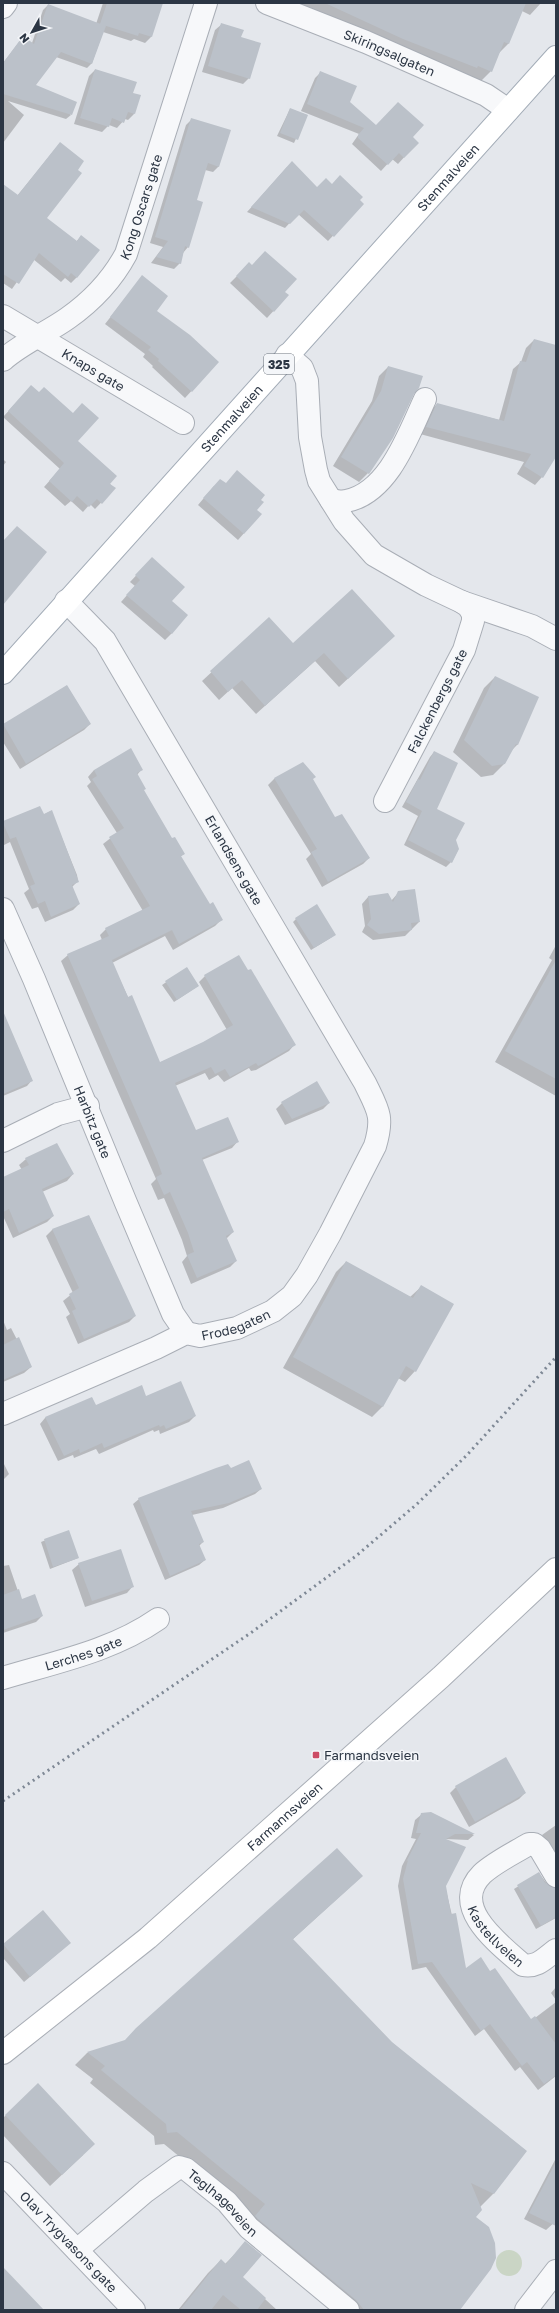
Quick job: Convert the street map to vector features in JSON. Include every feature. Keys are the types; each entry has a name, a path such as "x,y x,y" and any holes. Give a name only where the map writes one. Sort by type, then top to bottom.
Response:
{"main road":[{"name":"Stenmalveien","path":"3,673 66,601 556,57"},
{"name":"Farmannsveien","path":"3,2053 148,1938 441,1677 556,1569"}],"street":[{"path":"3,7 6,3"},
{"name":"Kong Oscars gate","path":"3,360 37,336 68,318 94,297 117,271 126,254 206,3"},
{"name":"Skiringsalgaten","path":"267,3 366,42 486,95 508,110"},
{"name":"Knaps gate","path":"3,316 183,423"},
{"path":"287,355 302,368 307,381 313,457 320,481 331,500 358,539 374,555 426,585 462,602 532,626 556,639"},
{"path":"331,500 346,501 368,492 384,477 398,457 425,399"},
{"name":"Erlandsens gate","path":"66,601 105,641 365,1083 380,1114 380,1131"},
{"name":"Falckenbergs gate","path":"385,801 464,650 473,621 468,606 462,602"},
{"name":"Harbitz gate","path":"3,909 88,1106 126,1204 173,1314 186,1333"},
{"path":"3,1141 58,1114 88,1106"},
{"name":"Frodegaten","path":"3,1414 156,1348 186,1333 200,1336 237,1328 273,1310 292,1296 307,1275 330,1234 375,1146 380,1131"},
{"name":"Lerches gate","path":"3,1678 98,1650 137,1633 158,1619"},
{"name":"Kastellveien","path":"556,1876 540,1849 534,1844 530,1844 482,1874 474,1885 471,1902 477,1920 523,1965 531,1966 538,1964 556,1950"},
{"name":"Teglhageveien","path":"78,2250 146,2192 179,2167 186,2169 227,2202 249,2228 348,2310"},
{"name":"Olav Trygvasons gate","path":"3,2173 134,2310"},
{"path":"526,2310 535,2295 556,2271"}],"green space":[{"path":"509,2250 519,2253 522,2263 519,2273 509,2276 499,2273 496,2263 499,2253"}],"building":[{"path":"107,3 163,3 152,37 139,33 138,36 100,24"},
{"path":"325,3 526,3 509,44 504,42 492,72 478,66 477,68 403,39"},
{"path":"48,4 106,26 92,64 61,52 36,85 77,102 72,115 3,94 3,63 23,36 34,44"},
{"path":"221,23 244,30 241,37 261,43 250,79 208,66"},
{"path":"95,69 137,82 133,93 141,95 135,114 128,112 124,123 112,118 109,127 80,118"},
{"path":"320,71 357,86 350,102 376,125 398,102 424,125 413,137 419,143 404,158 399,153 388,165 358,138 358,135 364,128 307,104"},
{"path":"290,108 308,115 298,140 280,133"},
{"path":"191,118 231,130 219,167 208,163 197,200 203,202 189,248 185,246 181,264 156,257 168,241 155,237"},
{"path":"60,142 84,161 78,170 82,173 47,218 77,241 81,235 100,250 77,278 71,273 68,277 39,253 19,284 3,274 3,184 18,195"},
{"path":"292,161 317,187 326,178 332,184 340,175 363,197 360,200 364,204 334,237 304,210 290,224 251,207"},
{"path":"265,251 297,279 285,292 289,295 274,312 236,276 249,262 252,265"},
{"path":"142,275 168,296 157,311 190,335 219,362 192,392 158,361 159,359 148,350 151,347 110,317"},
{"path":"534,339 556,345 556,457 543,478 524,466 531,454 426,427 437,403 504,421 520,361 526,362"},
{"path":"388,366 423,376 419,388 414,394 393,438 369,474 341,457 381,391"},
{"path":"31,385 39,392 44,387 73,413 82,403 99,418 78,441 117,476 110,484 116,488 102,504 97,499 89,507 77,496 72,502 49,481 64,463 8,411"},
{"path":"237,470 265,495 261,500 264,502 257,510 262,514 244,534 203,498 220,479 226,483"},
{"path":"17,526 47,552 3,605 3,541"},
{"path":"152,557 185,587 172,601 188,615 172,634 126,595 140,580 135,575"},
{"path":"352,589 395,636 348,679 324,653 265,706 242,680 228,692 210,671 269,617 293,643"},
{"path":"495,676 539,697 518,745 516,744 505,764 492,766 464,740"},
{"path":"67,685 91,724 26,764 3,724"},
{"path":"131,748 143,770 137,773 146,789 144,790 172,838 175,837 185,854 181,856 210,904 213,902 223,920 179,944 172,930 112,960 128,997 132,995 160,1062 203,1042 233,1025 204,975 239,955 248,970 251,969 296,1045 263,1064 258,1066 256,1063 230,1077 225,1069 215,1074 211,1067 175,1083 196,1130 228,1117 239,1142 202,1158 234,1232 226,1236 237,1261 197,1278 187,1255 194,1252 188,1233 170,1192 164,1195 156,1177 162,1174 157,1160 67,954 109,936 105,928 150,906 109,837 124,828 92,779 97,776 94,770"},
{"path":"434,751 458,763 437,809 465,823 456,840 459,849 452,863 408,840 422,811 406,802 418,779 420,780"},
{"path":"303,762 316,777 313,779 335,817 342,814 370,858 328,882 311,852 317,849 274,778"},
{"path":"40,806 44,814 52,810 79,882 72,885 80,904 51,917 45,901 38,904 30,886 35,884 16,837 10,839 3,823 3,821"},
{"path":"415,889 420,922 411,923 412,930 379,934 367,925 371,919 368,896 388,893 393,902 398,891"},
{"path":"317,904 336,935 314,948 295,918"},
{"path":"556,960 556,1079 505,1051"},
{"path":"187,967 199,986 177,1000 165,981"},
{"path":"3,1011 33,1081 3,1094"},
{"path":"317,1081 330,1103 292,1119 281,1102"},
{"path":"57,1143 74,1174 42,1189 54,1216 19,1233 9,1209 3,1212 3,1177 29,1165 25,1158"},
{"path":"89,1215 136,1316 84,1339 72,1311 76,1309 69,1294 79,1288 52,1229"},
{"path":"346,1261 413,1298 421,1285 454,1304 416,1372 406,1366 383,1407 293,1357"},
{"path":"19,1337 32,1367 3,1380 3,1345"},
{"path":"181,1381 196,1416 166,1429 164,1425 160,1427 159,1425 104,1448 102,1443 80,1453 79,1449 64,1456 45,1417 92,1397 96,1405 142,1385 146,1396"},
{"path":"249,1460 262,1489 229,1503 191,1511 204,1542 199,1544 206,1560 170,1576 138,1498 216,1468 228,1464 231,1468"},
{"path":"69,1530 79,1558 53,1567 44,1539"},
{"path":"121,1549 134,1587 92,1601 78,1563"},
{"path":"19,1589 22,1599 35,1594 43,1616 3,1630 3,1595"},
{"path":"506,1757 526,1793 475,1822 455,1786"},
{"path":"431,1812 475,1834 455,1834 446,1839 466,1847 446,1886 451,1914 456,1913 466,1968 481,1957 490,1971 495,1968 531,2019 535,2016 556,2044 556,2075 544,2084 527,2062 522,2066 490,2024 481,2031 432,1962 418,1964 403,1879 408,1860 406,1862 421,1833 416,1833 421,1813"},
{"path":"337,1848 363,1876 293,1939 392,2042 527,2151 494,2194 471,2183 482,2210 476,2217 489,2227 495,2243 496,2258 491,2269 460,2310 364,2310 356,2300 255,2216 265,2204 177,2132 167,2133 166,2124 101,2070 105,2066 87,2052 125,2040 136,2028"},
{"path":"539,1872 545,1883 556,1888 556,1917 541,1926 517,1885"},
{"path":"43,1910 71,1943 30,1977 3,1944"},
{"path":"38,2083 95,2144 62,2175 5,2115"},
{"path":"556,2162 556,2226 529,2213"},
{"path":"245,2241 262,2255 243,2277 266,2298 257,2310 241,2310 223,2295 211,2310 180,2310 221,2259 226,2264"},
{"path":"3,2267 44,2310 3,2310"}],"railway":[{"path":"3,1801 252,1632 356,1556 417,1504 467,1455 556,1357"}],"place":[{"name":"Farmandsveien","path":"316,1755"}]}
